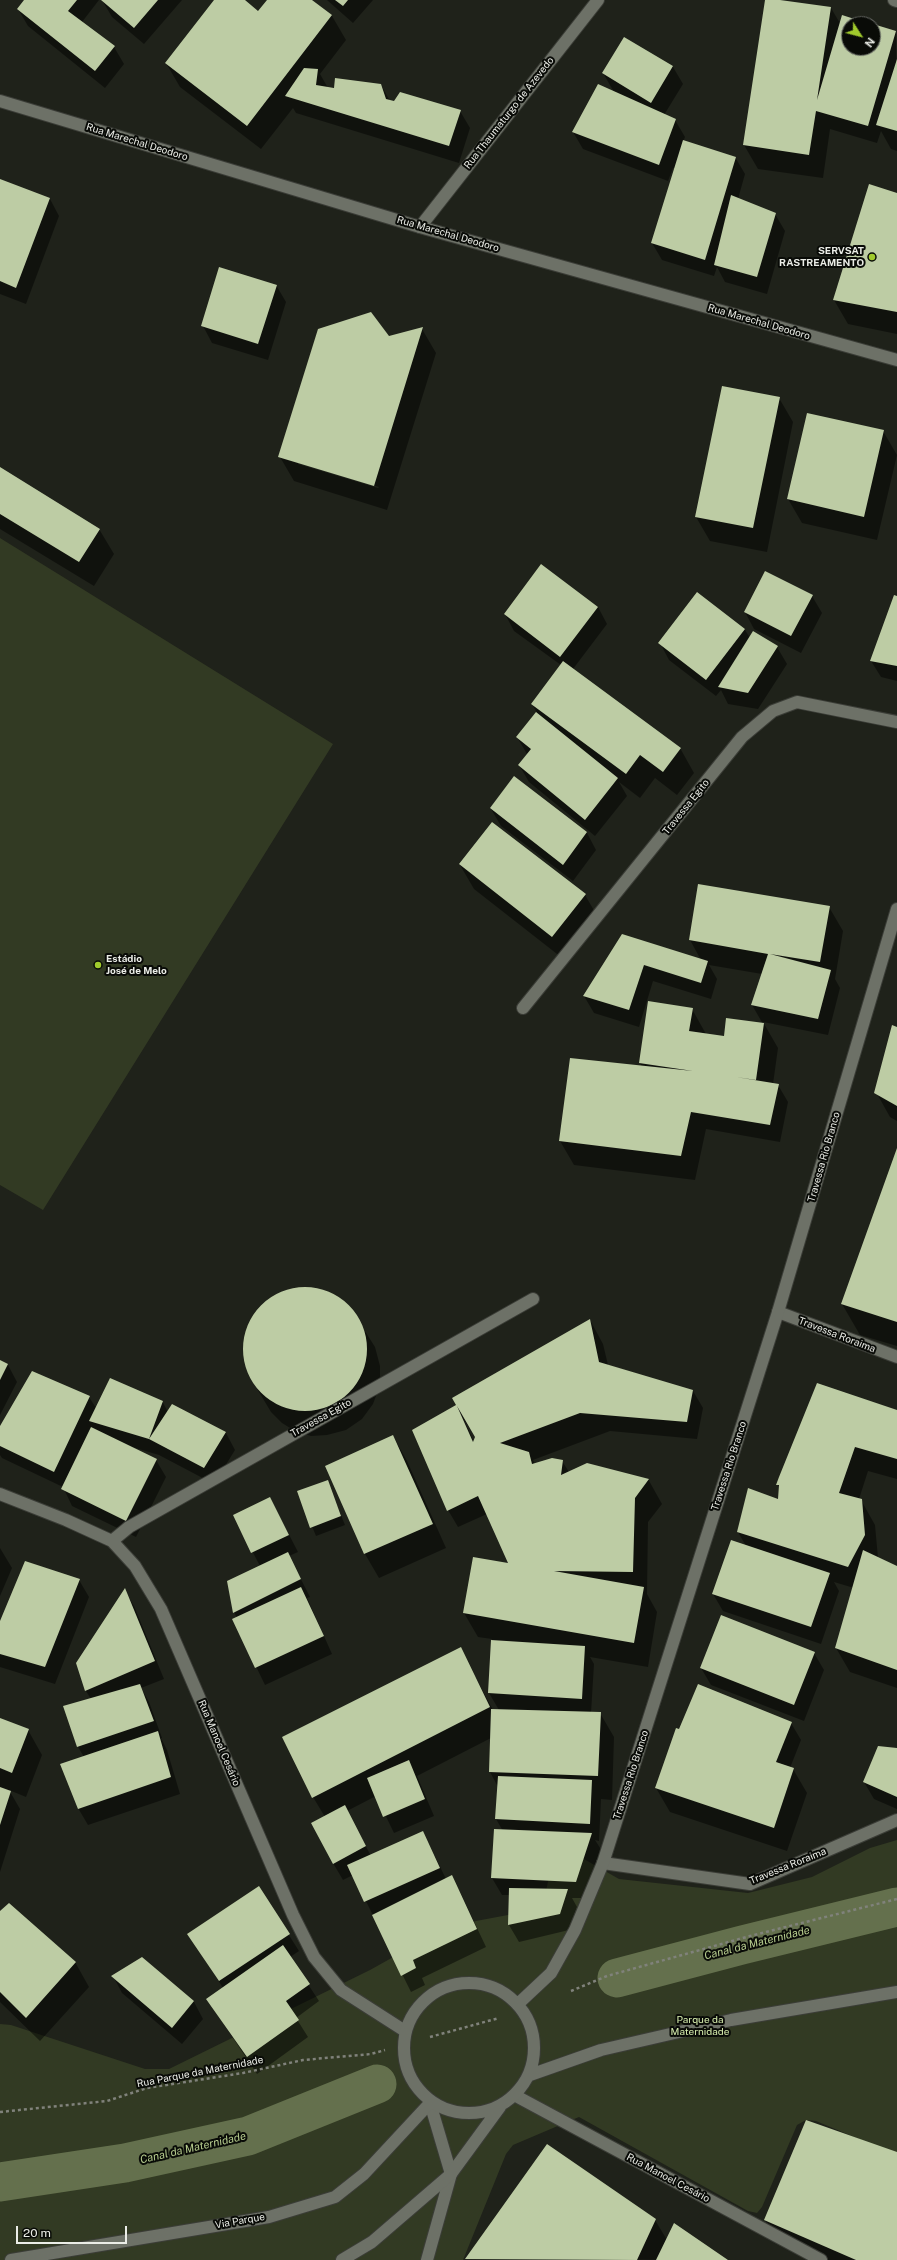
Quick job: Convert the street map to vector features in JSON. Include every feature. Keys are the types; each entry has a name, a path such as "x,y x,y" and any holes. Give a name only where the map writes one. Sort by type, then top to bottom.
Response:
{"street":[{"name":"Rua Thaumaturgo de Azevedo","path":"420,227 598,0"},
{"name":"Rua Marechal Deodoro","path":"0,101 420,227 897,360"},
{"name":"Travessa Egito","path":"523,1008 742,737 773,712 797,702 897,722"},
{"name":"Travessa Rio Branco","path":"521,2007 551,1973 575,1930 603,1863 778,1312 897,909"},
{"name":"Travessa Egito","path":"112,1542 129,1527 533,1299"},
{"name":"Travessa Roraima","path":"778,1312 897,1357"},
{"name":"Rua Manoel Cesário","path":"0,1494 66,1520 112,1542 135,1566 161,1609 293,1915 314,1957 341,1990 405,2031"},
{"name":"Travessa Roraima","path":"603,1863 750,1884 897,1820"},
{"path":"342,2260 372,2242 451,2174 500,2107 516,2096 530,2075 535,2037 521,2007 489,1984 454,1983 423,2000 405,2031 403,2044 410,2079 430,2103 451,2174 427,2260"},
{"path":"530,2075 601,2050 723,2022 897,1992"},
{"name":"Rua Manoel Cesário","path":"516,2096 821,2260"},
{"path":"430,2103 464,2114 500,2107"},
{"name":"Via Parque","path":"11,2260 269,2217 335,2197 364,2174 430,2103"}],"path":[{"path":"565,1993 607,1976 750,1936 897,1899"},
{"name":"Rua Parque da Maternidade","path":"0,2112 107,2102 147,2088 243,2073 303,2060 371,2054 521,2007"}],"green space":[{"name":"Estádio José de Melo","path":"0,538 333,744 43,1210 0,1185"},
{"name":"Parque da Maternidade","path":"897,1840 897,2155 816,2121 806,2120 797,2125 762,2207 757,2213 748,2211 579,2117 513,2145 506,2154 463,2260 0,2260 0,2024 11,2025 145,2069 169,2069 370,1970 422,1941 476,1921 529,1911 544,1900 552,1863 563,1847 619,1879 748,1893 812,1877 870,1848"}],"building":[{"path":"24,0 77,0 68,11 115,46 95,71 17,9"},
{"path":"101,0 158,0 134,28"},
{"path":"214,0 245,0 258,11 267,0 312,0 332,15 247,126 165,63"},
{"path":"335,0 348,0 343,6"},
{"path":"765,0 780,0 831,7 817,100 841,18 841,56 881,56 881,26 896,31 868,126 816,111 809,155 743,145"},
{"path":"624,37 673,66 651,103 602,73"},
{"path":"897,59 897,131 876,125"},
{"path":"304,68 318,69 316,85 334,88 335,78 381,84 386,99 394,101 400,92 461,110 449,146 285,96"},
{"path":"598,84 676,119 659,165 572,132"},
{"path":"683,140 736,157 705,260 651,243"},
{"path":"0,179 50,198 16,288 0,281"},
{"path":"869,184 897,193 897,312 833,300"},
{"path":"731,195 776,213 757,277 714,265"},
{"path":"219,267 277,285 258,344 201,326"},
{"path":"371,312 389,336 423,327 374,486 278,457 318,329"},
{"path":"722,386 780,397 753,528 695,517"},
{"path":"807,413 884,430 864,517 787,499"},
{"path":"0,467 100,529 79,562 0,514"},
{"path":"541,564 598,607 560,657 504,614"},
{"path":"765,571 813,595 791,636 744,612"},
{"path":"697,592 745,629 706,680 658,643"},
{"path":"894,595 897,596 897,666 870,661"},
{"path":"753,631 778,646 748,693 718,687"},
{"path":"563,661 681,748 663,772 640,755 626,774 531,704"},
{"path":"536,712 618,778 585,820 518,765 531,749 516,737"},
{"path":"514,776 587,832 563,865 490,808"},
{"path":"492,822 586,894 552,937 459,864"},
{"path":"698,884 830,906 820,962 770,954 831,970 818,1019 751,1005 768,954 689,940"},
{"path":"622,934 708,961 701,983 644,965 629,1010 583,996"},
{"path":"648,1001 693,1008 689,1031 724,1036 726,1018 764,1023 756,1080 736,1077 779,1084 770,1125 691,1112 681,1156 559,1141 570,1058 693,1071 639,1063"},
{"path":"892,1025 897,1027 897,1106 874,1093"},
{"path":"897,1148 897,1322 841,1304"},
{"path":"305,1287 317,1288 329,1292 349,1305 362,1325 366,1337 366,1361 362,1373 349,1393 329,1406 317,1410 305,1411 293,1410 281,1406 261,1393 248,1373 244,1361 243,1349 244,1337 248,1325 261,1305 281,1292 293,1288"},
{"path":"590,1319 599,1362 693,1390 687,1422 580,1413 500,1443 529,1452 532,1464 552,1458 563,1460 561,1475 587,1463 649,1479 635,1498 633,1572 554,1571 644,1587 634,1643 463,1613 473,1557 508,1563 478,1496 447,1511 412,1430 456,1405 452,1398","holes":["457,1406 475,1437 473,1442"]},
{"path":"0,1360 8,1364 0,1380"},
{"path":"32,1371 90,1396 54,1472 0,1446 0,1426"},
{"path":"110,1378 163,1401 149,1439 89,1421"},
{"path":"817,1383 897,1410 897,1459 855,1447 839,1493 862,1499 865,1535 848,1567 737,1532 748,1488 778,1499 779,1485 776,1485"},
{"path":"172,1404 226,1432 204,1468 149,1439"},
{"path":"91,1427 157,1459 126,1521 61,1489"},
{"path":"393,1435 433,1524 364,1554 325,1466"},
{"path":"328,1480 341,1516 310,1528 297,1491"},
{"path":"270,1497 289,1535 251,1553 233,1515"},
{"path":"731,1540 830,1573 811,1627 712,1594"},
{"path":"863,1550 897,1566 897,1670 835,1648"},
{"path":"288,1552 301,1579 233,1613 227,1581"},
{"path":"25,1561 80,1579 45,1667 0,1654 0,1621"},
{"path":"301,1587 324,1636 255,1668 232,1619"},
{"path":"125,1588 155,1661 85,1691 76,1663"},
{"path":"721,1615 815,1652 794,1705 700,1668"},
{"path":"491,1640 585,1646 582,1699 488,1693"},
{"path":"461,1647 490,1707 312,1798 282,1737"},
{"path":"140,1684 154,1721 77,1747 63,1706"},
{"path":"698,1684 792,1722 776,1762 794,1768 774,1828 655,1788 676,1728 679,1729"},
{"path":"491,1709 601,1712 598,1776 489,1772"},
{"path":"0,1718 29,1729 12,1773 0,1768"},
{"path":"158,1731 171,1777 78,1809 60,1764"},
{"path":"878,1746 897,1748 897,1797 863,1782"},
{"path":"409,1760 425,1799 383,1817 367,1778"},
{"path":"498,1776 592,1780 590,1824 495,1819"},
{"path":"0,1787 11,1791 0,1825"},
{"path":"345,1805 366,1846 333,1864 311,1823"},
{"path":"494,1829 592,1833 576,1882 491,1878"},
{"path":"423,1831 440,1868 364,1902 347,1865"},
{"path":"452,1875 477,1929 413,1960 416,1968 401,1976 372,1915"},
{"path":"259,1886 290,1934 219,1981 187,1934"},
{"path":"509,1888 568,1889 560,1914 508,1925"},
{"path":"9,1903 76,1962 26,2018 0,1992 0,1911"},
{"path":"283,1945 310,1984 286,2001 299,2020 247,2057 206,1999"},
{"path":"142,1957 194,2001 172,2028 111,1976"},
{"path":"806,2120 897,2152 897,2260 856,2260 764,2220"},
{"path":"547,2144 656,2219 637,2260 465,2259"},
{"path":"674,2223 728,2260 656,2260"}],"waterway":[{"name":"Canal da Maternidade","path":"617,1978 742,1945 897,1907"},
{"name":"Canal da Maternidade","path":"0,2182 125,2163 248,2136 377,2084"}],"place":[{"name":"SERVSAT RASTREAMENTO","path":"872,257"},
{"name":"Estádio José de Melo","path":"98,965"}]}
